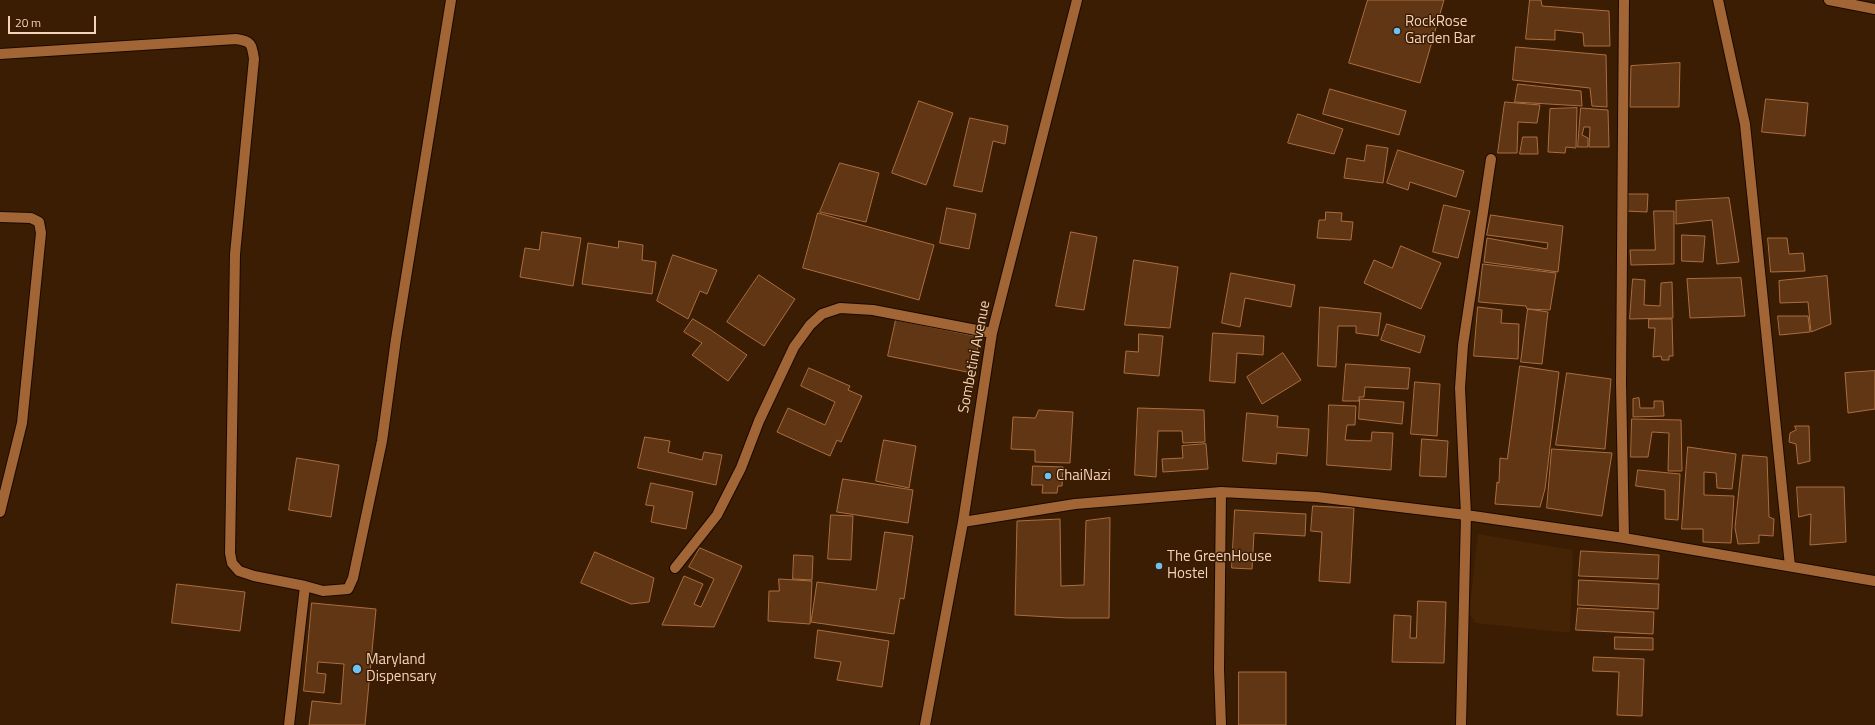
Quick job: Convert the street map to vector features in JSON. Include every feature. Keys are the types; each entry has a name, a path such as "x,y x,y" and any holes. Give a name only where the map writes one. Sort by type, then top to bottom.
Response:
{"street":[{"path":"0,54 236,38 247,41 252,47 254,59 234,254 230,554 232,563 239,571 254,576 306,586 323,591 348,589 356,566 382,442 396,339 451,0"},
{"name":"Sombetini Avenue","path":"925,725 963,522 992,333 1077,0"},
{"path":"1624,0 1621,383 1624,538"},
{"path":"1718,0 1745,124 1790,566"},
{"path":"1829,0 1874,6"},
{"path":"1461,725 1466,515 1460,388 1463,345 1491,159"},
{"path":"0,217 31,218 39,222 41,233 22,423 0,512"},
{"path":"675,568 717,515 741,468 759,421 794,347 810,325 822,314 840,308 873,310 992,333"},
{"path":"963,522 1075,504 1221,492 1317,497 1466,515 1624,538 1875,581"},
{"path":"1221,492 1219,669 1221,725"},
{"path":"289,725 306,586"}],"shaded area":[{"path":"1478,534 1573,550 1570,633 1475,623 1469,613"}],"building":[{"name":"RockRose Garden Bar","path":"1368,0 1444,0 1420,83 1349,63"},
{"path":"1530,0 1541,0 1542,6 1609,11 1610,46 1584,46 1583,33 1555,30 1555,40 1526,39"},
{"path":"1516,47 1606,55 1607,107 1592,106 1590,88 1513,80"},
{"path":"1680,63 1679,107 1630,107 1631,66"},
{"path":"1518,84 1581,91 1582,106 1515,102"},
{"path":"1330,89 1406,111 1399,135 1323,114"},
{"path":"1766,99 1808,103 1805,136 1762,132"},
{"path":"919,101 953,113 926,185 892,173"},
{"path":"1505,102 1540,105 1537,123 1518,122 1517,153 1498,153"},
{"path":"1577,108 1576,148 1566,147 1565,153 1548,152 1550,109"},
{"path":"1581,108 1608,110 1609,147 1589,147 1590,127 1584,127 1582,135 1588,138 1588,147 1578,147"},
{"path":"1298,114 1343,129 1334,154 1288,143"},
{"path":"970,118 1008,126 1005,144 993,141 982,192 954,186"},
{"path":"1523,137 1537,137 1538,154 1520,154"},
{"path":"1367,145 1388,148 1383,183 1344,178 1347,158 1364,161"},
{"path":"1398,150 1464,171 1456,197 1410,182 1408,190 1387,183"},
{"path":"840,163 879,173 866,222 820,212"},
{"path":"1627,194 1648,194 1647,212 1625,211"},
{"path":"1729,198 1739,262 1717,264 1712,220 1676,224 1676,201"},
{"path":"1444,205 1470,211 1458,258 1433,252"},
{"path":"947,208 976,214 969,249 940,243"},
{"path":"1654,211 1674,211 1674,264 1631,265 1630,250 1655,250"},
{"path":"1326,212 1342,213 1341,221 1353,222 1351,240 1317,238 1319,220 1325,220"},
{"path":"818,213 934,245 919,300 803,268"},
{"path":"1491,215 1563,226 1558,272 1484,262 1487,238 1547,249 1548,243 1487,235"},
{"path":"542,232 581,238 573,286 520,277 525,248 539,250"},
{"path":"1071,232 1097,237 1084,310 1056,306"},
{"path":"1682,235 1705,236 1703,262 1682,261"},
{"path":"1768,238 1787,238 1789,254 1803,253 1805,271 1771,272"},
{"path":"619,241 643,245 642,260 656,262 652,294 582,284 588,243 618,248"},
{"path":"1401,246 1441,263 1421,309 1364,283 1374,260 1392,268"},
{"path":"673,255 717,270 707,294 700,291 688,319 657,301"},
{"path":"1134,260 1178,267 1170,328 1125,325"},
{"path":"1483,264 1556,273 1550,310 1527,309 1526,306 1479,302"},
{"path":"1231,273 1295,285 1291,307 1245,298 1240,327 1222,323"},
{"path":"759,275 795,299 764,346 727,322"},
{"path":"1827,276 1831,324 1811,332 1808,302 1780,303 1779,281"},
{"path":"1741,278 1745,316 1690,318 1687,279"},
{"path":"1633,279 1645,280 1644,305 1660,306 1661,283 1672,282 1673,318 1630,319"},
{"path":"1320,307 1381,313 1378,336 1356,333 1356,326 1338,326 1336,367 1318,366"},
{"path":"1478,307 1502,310 1501,323 1519,324 1518,359 1474,356"},
{"path":"1528,309 1548,312 1542,364 1521,362"},
{"path":"1778,316 1808,316 1810,332 1780,335"},
{"path":"693,319 747,355 728,381 692,355 702,343 684,332"},
{"path":"1649,319 1672,319 1673,356 1669,356 1669,360 1662,360 1661,356 1653,357 1655,328 1649,328"},
{"path":"896,320 980,337 972,373 888,356"},
{"path":"1387,324 1425,336 1420,353 1381,340"},
{"path":"1213,333 1264,336 1263,355 1237,353 1235,383 1210,381"},
{"path":"1139,334 1163,336 1159,376 1124,373 1126,351 1138,352"},
{"path":"1283,353 1301,380 1262,404 1247,377"},
{"path":"1346,364 1410,368 1408,389 1365,387 1364,397 1359,397 1359,401 1343,401"},
{"path":"1520,366 1559,372 1545,489 1540,507 1495,504 1497,482 1499,483 1500,458 1507,459"},
{"path":"809,368 850,386 848,390 862,396 841,442 837,440 830,456 777,432 788,408 825,425 835,402 801,386"},
{"path":"1875,371 1875,409 1848,413 1845,373"},
{"path":"1567,373 1611,379 1605,449 1556,445"},
{"path":"1415,382 1440,384 1437,436 1411,434"},
{"path":"1639,398 1640,408 1654,408 1654,401 1663,401 1664,416 1633,417 1633,399"},
{"path":"1360,399 1404,402 1402,424 1359,419"},
{"path":"1329,405 1356,406 1355,425 1347,425 1345,440 1371,441 1372,432 1393,433 1391,470 1327,465"},
{"path":"1138,408 1204,410 1205,442 1183,443 1182,431 1158,431 1156,477 1135,475"},
{"path":"1039,410 1073,412 1070,463 1035,462 1035,450 1011,449 1013,417 1035,418"},
{"path":"1247,413 1278,416 1277,427 1309,429 1307,456 1277,453 1276,464 1243,461"},
{"path":"1632,419 1681,420 1682,471 1668,471 1669,433 1652,432 1648,457 1631,457"},
{"path":"1795,426 1809,426 1810,461 1798,464 1796,444 1789,442 1790,433 1796,430"},
{"path":"645,437 670,441 668,452 702,460 704,452 722,455 716,485 638,468"},
{"path":"1422,439 1448,441 1446,477 1420,476"},
{"path":"884,440 916,446 909,488 876,481"},
{"path":"1206,444 1208,469 1163,472 1162,459 1183,458 1182,446"},
{"path":"1688,447 1736,454 1732,489 1717,488 1716,473 1704,472 1704,495 1734,496 1731,543 1703,542 1703,529 1682,529"},
{"path":"1552,449 1612,453 1602,516 1547,508"},
{"path":"1743,455 1767,457 1769,517 1774,519 1773,536 1759,535 1759,543 1738,544 1735,528"},
{"path":"297,458 339,465 331,517 289,510"},
{"name":"ChaiNazi","path":"1033,466 1063,467 1062,486 1058,486 1057,493 1042,493 1043,485 1032,485"},
{"path":"1638,470 1680,474 1678,520 1665,519 1665,490 1636,486"},
{"path":"843,479 913,490 908,523 837,512"},
{"path":"651,483 693,492 686,529 651,522 654,506 646,505"},
{"path":"1797,487 1844,487 1846,542 1810,545 1811,514 1799,517"},
{"path":"1313,506 1354,508 1350,583 1319,581 1322,532 1311,531"},
{"path":"1235,510 1306,514 1305,536 1254,533 1252,569 1232,568"},
{"path":"831,515 853,516 851,560 828,559"},
{"path":"1110,518 1109,618 1068,618 1015,615 1017,521 1060,519 1061,586 1084,585 1086,521"},
{"path":"885,532 913,536 904,599 900,598 894,634 811,622 817,582 876,590"},
{"path":"700,548 742,566 714,627 662,625 684,576 703,584 694,604 701,607 714,579 689,567"},
{"path":"1581,551 1659,555 1658,579 1579,576"},
{"path":"595,552 654,578 649,602 631,604 581,583"},
{"path":"794,555 813,556 812,580 793,579"},
{"path":"779,579 812,581 810,624 768,621 769,591 779,591"},
{"path":"1579,580 1659,584 1658,609 1578,605"},
{"path":"177,584 245,592 240,631 172,623"},
{"path":"1418,601 1446,602 1444,663 1392,662 1394,615 1411,616 1410,638 1416,638"},
{"name":"Maryland Dispensary","path":"312,603 376,609 365,725 309,725 312,701 341,704 344,664 318,662 317,673 326,674 324,693 304,691"},
{"path":"1578,608 1654,612 1653,634 1576,630"},
{"path":"818,630 889,641 882,687 837,680 841,662 815,658"},
{"path":"1615,637 1653,638 1653,650 1615,649"},
{"path":"1594,657 1644,659 1642,716 1617,715 1619,672 1593,671"},
{"path":"1239,672 1286,672 1286,725 1239,725"}],"place":[{"name":"RockRose Garden Bar","path":"1397,31"},
{"name":"ChaiNazi","path":"1048,476"},
{"name":"The GreenHouse Hostel","path":"1159,566"},
{"name":"Maryland Dispensary","path":"357,669"}]}
